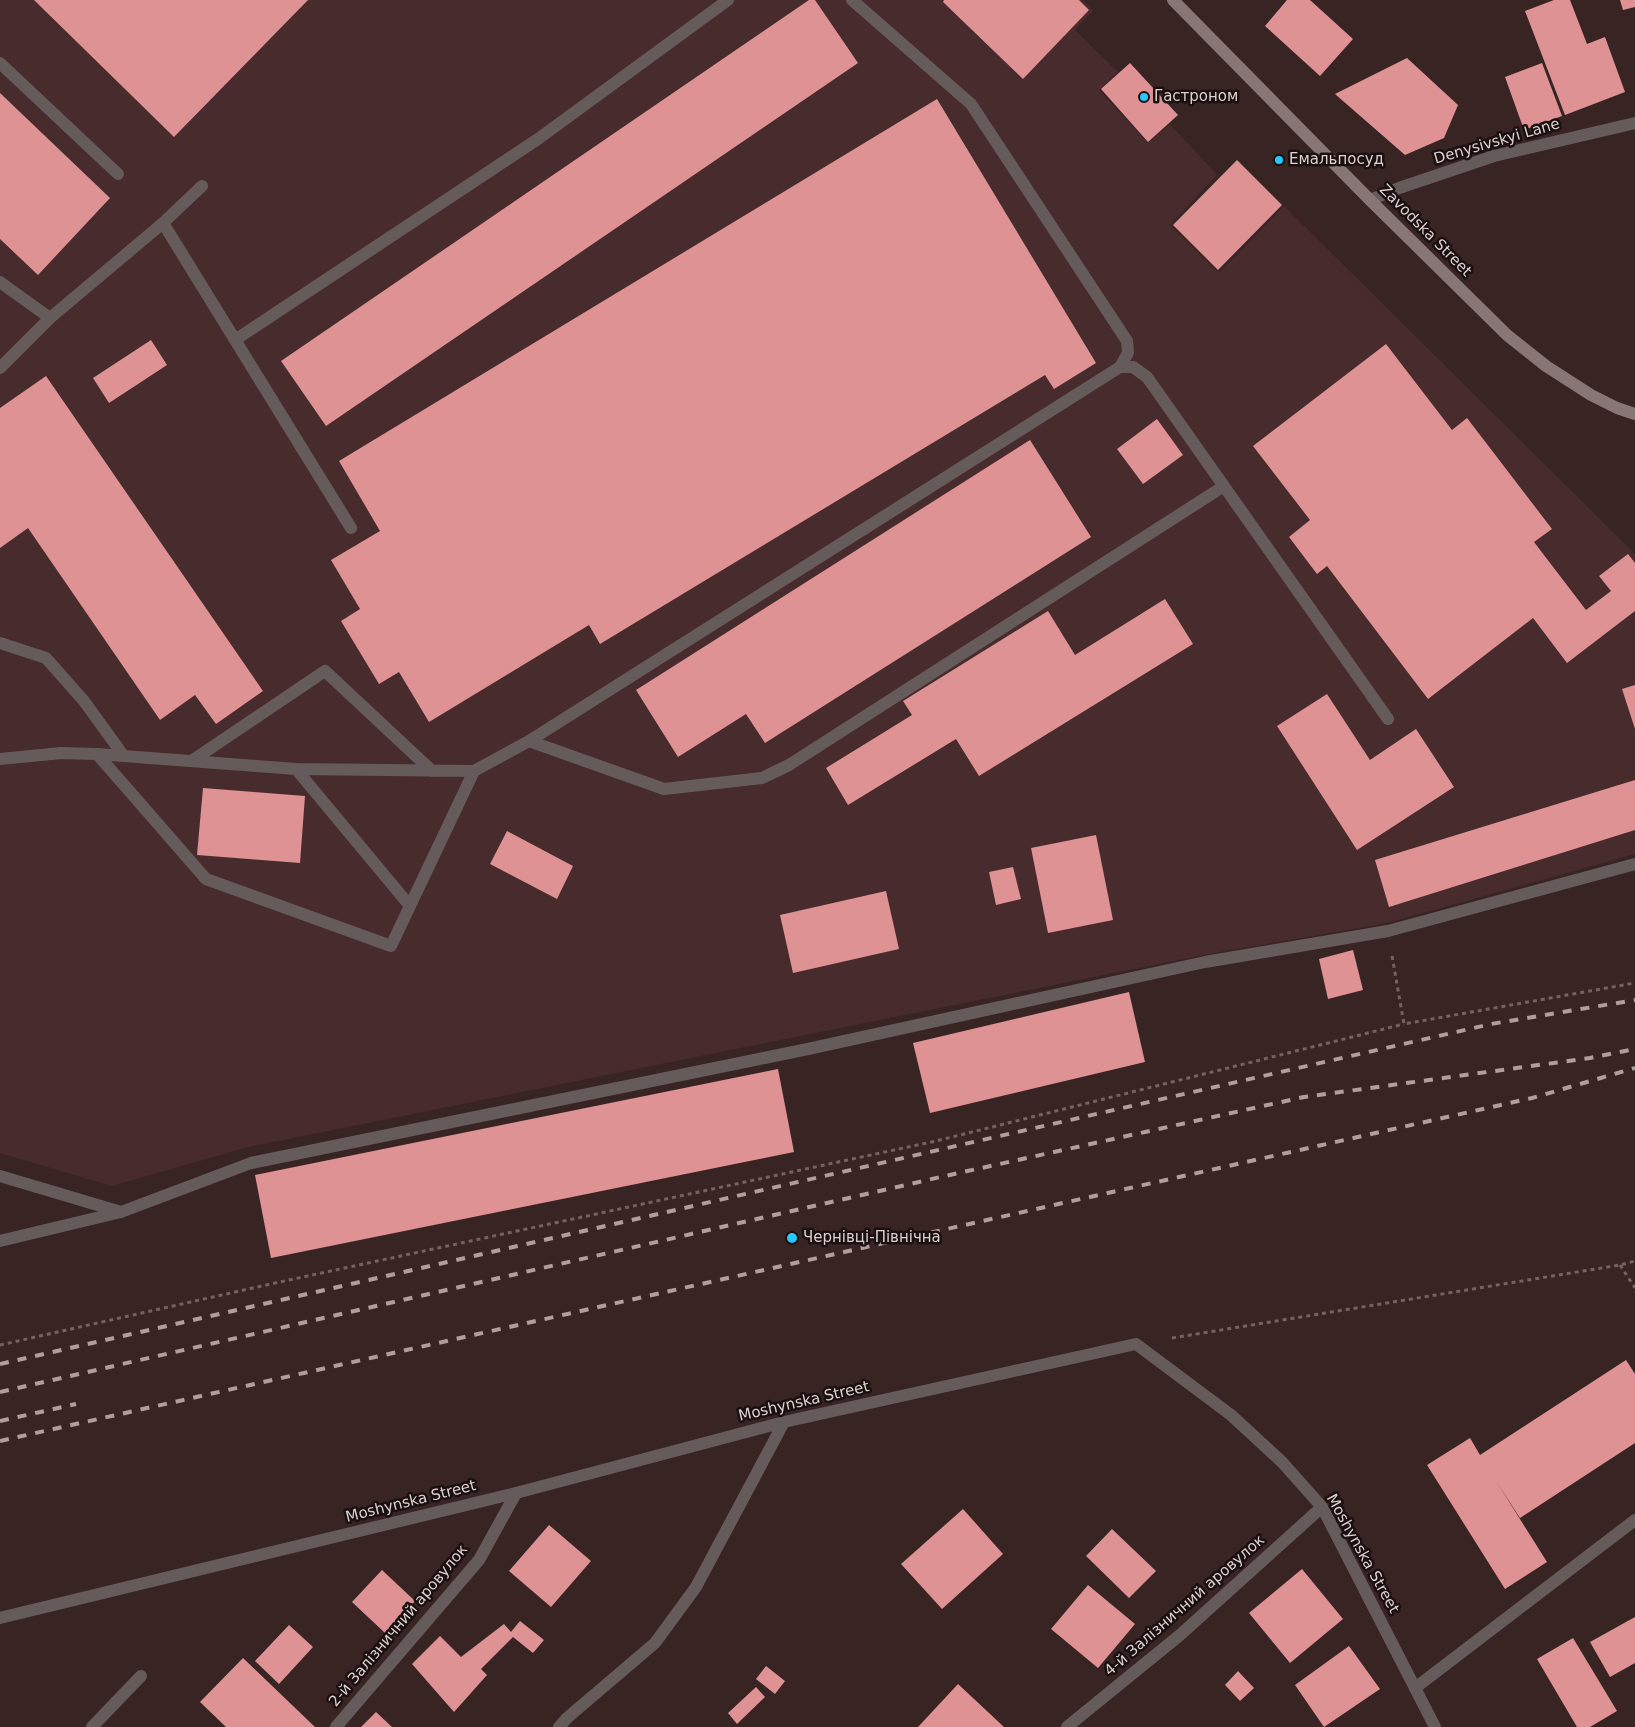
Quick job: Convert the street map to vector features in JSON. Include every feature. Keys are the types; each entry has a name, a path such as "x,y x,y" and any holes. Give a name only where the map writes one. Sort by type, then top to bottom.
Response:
{"main road":[{"name":"Zavodska Street","path":"1173,0 1370,200 1507,334 1546,366 1591,395 1617,408 1635,414"}],"street":[{"path":"235,340 538,139 728,0"},
{"path":"0,759 61,753 123,755 296,769 474,771 529,742 1120,367 1128,353 1128,341 971,104 852,0"},
{"path":"0,63 118,174"},
{"name":"Denysivskyi Lane","path":"1370,200 1399,188 1494,156 1635,123"},
{"path":"0,368 50,318 163,223 202,186"},
{"path":"163,223 351,528"},
{"path":"0,282 50,318"},
{"path":"1120,367 1133,367 1147,377 1388,719"},
{"path":"529,742 664,789 762,778 789,765 1224,486"},
{"path":"0,643 46,658 84,701 123,755"},
{"path":"192,760 325,671 432,771"},
{"path":"97,754 206,879 391,946 474,771"},
{"path":"296,769 410,906"},
{"path":"0,1241 121,1212 251,1163 808,1048 1205,962 1388,931 1635,864"},
{"path":"0,1176 121,1212"},
{"name":"Moshynska Street","path":"0,1618 516,1494 784,1422 1136,1344 1231,1415 1282,1462 1322,1507 1434,1727"},
{"path":"559,1727 566,1718 655,1643 696,1587 784,1422"},
{"name":"2-й Залізничний аровулок","path":"336,1727 479,1560 516,1494"},
{"name":"4-й Залізничний аровулок","path":"1067,1727 1180,1635 1322,1507"},
{"path":"1415,1688 1635,1520"},
{"path":"92,1727 141,1676"}],"path":[{"path":"1388,931 1404,1024"},
{"path":"0,1345 275,1283 936,1141 1404,1024 1635,982"},
{"path":"1136,1344 1620,1265 1635,1260"},
{"path":"1620,1265 1635,1288"}],"shaded area":[{"path":"0,0 1082,0 1093,11 1075,30 1118,72 1099,90 1148,143 1170,124 1217,175 1170,225 1219,273 1284,206 1635,554 1635,854 1387,923 1203,955 248,1147 112,1186 0,1153"}],"building":[{"path":"34,0 308,0 174,137"},
{"path":"809,0 815,0 858,63 326,426 281,361"},
{"path":"944,0 1079,0 1089,10 1023,79 943,2"},
{"path":"1287,0 1310,0 1353,39 1320,76 1265,26"},
{"path":"1554,0 1570,0 1587,44 1605,37 1625,92 1565,115 1525,11"},
{"path":"1620,0 1635,0 1635,7 1623,10"},
{"path":"1407,58 1458,105 1444,138 1405,155 1335,94"},
{"path":"1130,63 1178,115 1148,142 1101,89"},
{"path":"1542,63 1562,116 1524,130 1505,77"},
{"path":"0,93 110,198 38,275 0,239"},
{"path":"937,99 1096,363 1054,389 1045,375 600,644 589,625 429,722 399,672 379,684 341,621 360,609 331,560 380,531 339,461"},
{"path":"1237,160 1282,205 1218,270 1173,225"},
{"path":"151,340 167,365 109,403 93,378"},
{"path":"1386,344 1452,430 1467,418 1552,529 1534,542 1586,610 1611,591 1599,576 1628,554 1635,563 1635,611 1567,663 1533,618 1428,699 1327,566 1317,574 1289,537 1310,520 1253,446"},
{"path":"46,376 263,691 216,724 195,695 160,720 28,528 0,548 0,408"},
{"path":"1157,419 1183,455 1143,484 1117,449"},
{"path":"1030,440 1091,537 765,743 746,714 678,757 636,690"},
{"path":"1165,599 1193,644 979,776 956,739 848,805 826,768 912,715 903,701 1048,611 1075,655"},
{"path":"1635,685 1635,729 1622,689"},
{"path":"1327,694 1370,760 1416,729 1454,787 1357,850 1277,726"},
{"path":"1635,780 1635,830 1389,907 1375,860"},
{"path":"203,788 305,796 300,863 197,855"},
{"path":"507,831 573,866 557,899 490,864"},
{"path":"1096,835 1113,920 1048,933 1031,848"},
{"path":"1013,867 1021,899 996,905 989,872"},
{"path":"886,891 899,949 793,973 780,915"},
{"path":"1353,950 1363,990 1328,999 1319,959"},
{"path":"1129,992 1145,1062 930,1113 913,1043"},
{"path":"778,1069 794,1152 271,1258 255,1175"},
{"path":"1626,1360 1635,1374 1635,1443 1520,1518 1496,1481 1547,1562 1505,1589 1427,1465 1470,1438 1480,1455"},
{"path":"963,1509 1003,1554 942,1609 901,1564"},
{"path":"549,1525 591,1561 551,1607 509,1571"},
{"path":"1112,1529 1156,1571 1129,1598 1086,1556"},
{"path":"1302,1569 1343,1619 1290,1663 1249,1613"},
{"path":"382,1570 415,1601 385,1633 352,1602"},
{"path":"1088,1585 1135,1624 1098,1668 1051,1629"},
{"path":"1635,1617 1635,1663 1610,1677 1590,1642"},
{"path":"520,1621 544,1640 533,1653 513,1637 481,1669 487,1675 454,1712 412,1664 440,1636 461,1657 504,1624 511,1632"},
{"path":"289,1625 313,1647 279,1684 255,1661"},
{"path":"1573,1638 1617,1711 1590,1727 1577,1727 1537,1659"},
{"path":"1349,1646 1380,1689 1324,1727 1295,1685"},
{"path":"243,1658 315,1727 226,1727 200,1702"},
{"path":"766,1666 785,1681 775,1694 756,1679"},
{"path":"1238,1671 1254,1688 1240,1701 1225,1685"},
{"path":"958,1684 1004,1727 918,1727"},
{"path":"756,1687 765,1697 737,1724 728,1713"},
{"path":"376,1712 392,1727 361,1727"}],"railway":[{"path":"0,1364 1491,1024 1635,1000"},
{"path":"0,1392 945,1176 1304,1097 1590,1058 1635,1049"},
{"path":"0,1441 1532,1098 1635,1068"},
{"path":"0,1421 76,1404"}],"place":[{"name":"Гастроном","path":"1144,97"},
{"name":"Емальпосуд","path":"1279,160"},
{"name":"Чернівці-Північна","path":"792,1238"}]}
